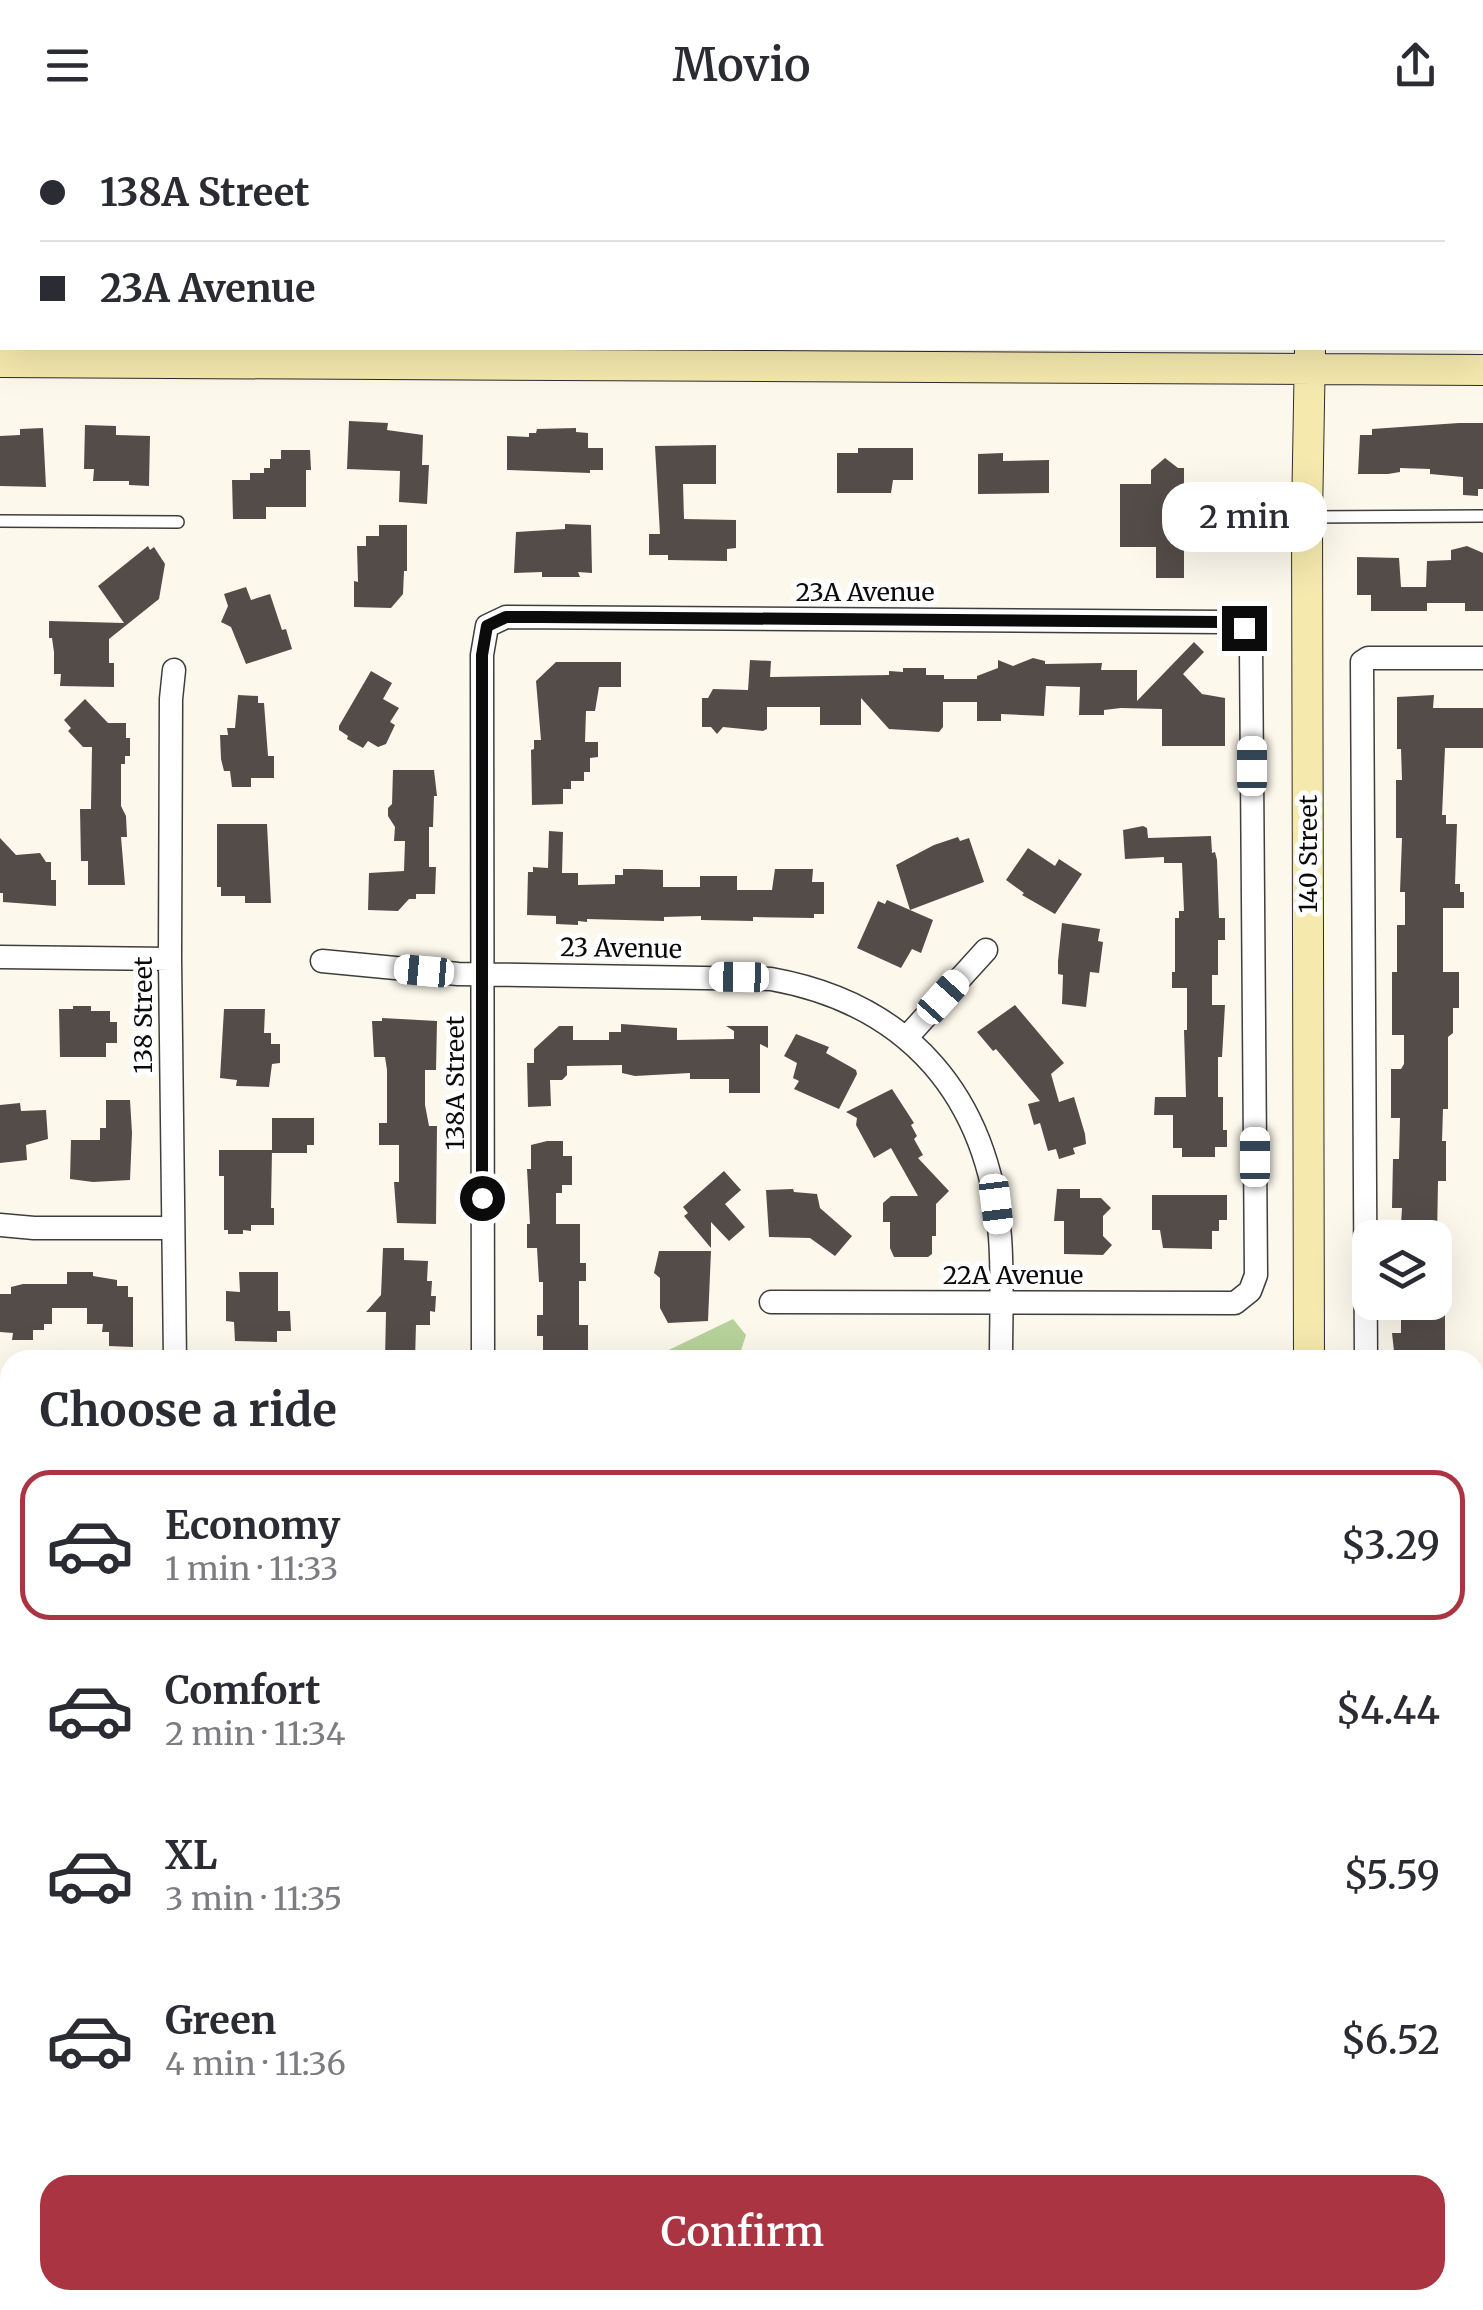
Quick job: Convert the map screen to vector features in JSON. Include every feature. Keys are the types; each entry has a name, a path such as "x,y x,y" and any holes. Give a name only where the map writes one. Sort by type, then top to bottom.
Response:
{"main road":[{"path":"0,362 735,356 1310,358 1483,370"},
{"name":"140 Street","path":"1309,1350 1310,358"}],"street":[{"name":"23A Avenue","path":"487,626 506,617 525,617 1223,622 1244,628 1252,648 1256,1274 1250,1291"},
{"name":"138A Street","path":"483,1350 482,655 487,626"},
{"path":"1366,1350 1362,662 1368,658 1483,658"},
{"name":"138 Street","path":"174,670 170,958 174,1350"},
{"path":"907,1037 986,950"},
{"path":"0,958 170,958"},
{"name":"23 Avenue","path":"322,960 482,974 770,979 831,994 860,1006 907,1037 950,1084 980,1141 996,1204 1000,1240 1001,1350"},
{"path":"0,1225 171,1228"},
{"name":"22A Avenue","path":"771,1302 1234,1304 1250,1291"}],"lane":[{"path":"1307,517 1483,516"},
{"path":"0,521 178,522"}],"green space":[{"path":"733,1319 746,1335 741,1350 669,1350"}],"building":[{"path":"349,421 388,423 387,430 423,435 422,465 429,465 427,504 399,502 400,471 347,469"},
{"path":"1483,423 1483,489 1478,489 1478,496 1463,495 1463,477 1430,474 1430,469 1400,468 1400,472 1388,474 1358,474 1360,435 1372,435 1372,429"},
{"path":"85,425 116,426 116,435 150,436 149,486 129,485 129,481 93,481 94,469 84,469"},
{"path":"43,428 46,487 0,486 0,436 20,435 20,429"},
{"path":"576,428 576,432 588,433 588,448 603,448 603,470 507,470 507,436 529,437 537,429"},
{"path":"716,445 716,484 683,484 684,519 736,520 736,548 727,549 727,561 668,560 668,555 649,555 649,534 660,534 655,446"},
{"path":"858,448 913,448 913,480 893,480 891,493 837,493 837,453 858,453"},
{"path":"281,450 310,450 306,507 266,507 266,519 233,519 232,480 250,480 250,473 264,473 264,468 270,468 270,459 281,459"},
{"path":"1003,453 1003,461 1049,460 1049,493 978,494 978,454"},
{"path":"1165,458 1184,468 1184,578 1156,578 1156,547 1120,547 1120,484 1151,484 1151,470"},
{"path":"565,524 591,525 592,573 578,572 580,577 542,577 542,572 514,573 516,532 565,529"},
{"path":"379,525 407,525 403,594 391,608 354,607 357,546 366,546 366,536 379,536"},
{"path":"148,546 150,550 154,547 165,564 159,599 109,639 114,687 60,686 61,674 54,674 49,621 124,623 98,586"},
{"path":"1467,546 1483,553 1483,611 1465,611 1465,603 1427,603 1427,611 1371,611 1371,595 1357,595 1357,557 1399,558 1401,587 1426,587 1427,561 1451,560 1451,550"},
{"path":"246,587 251,600 270,594 292,649 246,664 231,627 221,622 228,606 224,594"},
{"path":"1194,642 1204,652 1183,674 1202,694 1225,698 1225,746 1162,746 1162,709 1121,708 1104,710 1104,715 1079,715 1080,687 1046,686 1044,716 1001,714 1001,721 977,721 977,702 943,702 943,727 939,732 889,729 861,698 861,725 820,725 820,707 767,707 767,729 763,731 723,727 717,734 711,727 702,727 702,698 708,698 713,689 748,690 750,660 771,661 770,677 889,675 889,671 903,672 903,668 926,668 926,675 944,675 944,679 977,679 998,668 998,660 1013,666 1033,658 1045,664 1102,663 1101,670 1137,670 1137,701"},
{"path":"556,662 621,662 621,687 599,687 595,711 586,711 585,742 598,742 598,757 590,758 590,772 584,772 584,781 571,781 571,789 563,789 563,804 532,805 531,750 534,740 541,740 536,681"},
{"path":"371,671 392,683 383,699 399,708 390,722 395,725 386,744 378,747 368,741 363,748 347,739 339,726"},
{"path":"238,695 258,696 258,703 264,703 268,756 274,756 274,778 251,778 251,787 232,787 230,771 224,771 221,759 220,735 228,735 227,728 235,728"},
{"path":"1434,695 1433,708 1483,708 1483,748 1445,748 1442,815 1446,815 1446,824 1457,824 1455,884 1460,884 1460,892 1464,892 1464,908 1443,908 1443,972 1459,972 1459,1008 1453,1008 1453,1033 1448,1037 1448,1109 1443,1109 1442,1141 1446,1141 1446,1181 1438,1181 1437,1220 1401,1220 1402,1208 1392,1208 1393,1159 1399,1159 1400,1118 1391,1118 1391,1069 1401,1069 1404,1064 1404,1035 1392,1035 1397,925 1405,925 1405,892 1400,892 1402,838 1396,838 1396,780 1402,780 1401,749 1397,749 1397,697"},
{"path":"85,699 108,723 126,723 126,738 130,738 130,756 125,756 125,764 121,764 121,806 126,816 127,837 121,837 125,885 88,885 88,861 81,861 80,809 91,809 92,747 83,747 68,731 71,728 64,720"},
{"path":"393,770 434,770 437,796 433,827 429,827 429,867 436,867 435,894 416,894 416,899 409,899 398,911 368,910 369,873 404,871 405,841 394,841 395,827 388,816"},
{"path":"217,824 267,824 271,903 245,903 245,896 221,896 221,887 217,887"},
{"path":"1143,826 1148,838 1211,836 1212,853 1215,852 1217,860 1219,918 1225,918 1225,940 1218,940 1218,975 1212,975 1212,1005 1225,1005 1222,1057 1218,1057 1218,1097 1223,1097 1227,1147 1215,1147 1215,1157 1182,1157 1182,1148 1173,1148 1173,1115 1154,1115 1155,1097 1186,1097 1187,988 1172,988 1175,918 1179,918 1179,911 1184,911 1182,863 1164,863 1164,857 1125,859 1123,830"},
{"path":"549,831 563,832 562,873 578,873 578,885 615,884 615,875 623,875 623,869 638,869 663,870 663,887 700,887 700,876 737,876 737,890 772,890 775,869 813,869 812,882 824,882 824,914 814,914 814,918 753,917 753,921 701,920 701,916 664,917 664,921 587,919 578,921 578,925 556,924 556,916 527,915 528,872 533,872 533,867 548,868"},
{"path":"958,837 960,841 969,838 984,882 910,910 896,865"},
{"path":"0,838 16,855 40,853 46,862 51,862 56,906 3,902"},
{"path":"1028,848 1055,866 1059,859 1082,874 1055,914 1022,895 1006,880"},
{"path":"887,900 933,920 921,953 912,949 901,968 857,948 878,901 885,904"},
{"path":"1062,923 1100,929 1098,941 1103,942 1099,973 1090,972 1086,1007 1062,1004 1063,975 1058,974 1058,961"},
{"path":"1015,1005 1064,1063 1051,1074 1059,1102 1074,1097 1086,1144 1073,1148 1075,1154 1059,1159 1056,1149 1048,1151 1040,1123 1034,1125 1028,1104 1040,1101 977,1032"},
{"path":"73,1006 110,1011 110,1022 117,1022 117,1043 106,1043 106,1057 60,1057 59,1009"},
{"path":"224,1009 265,1009 264,1033 271,1033 271,1044 280,1044 280,1063 272,1064 269,1087 236,1086 237,1080 220,1078"},
{"path":"372,1021 437,1021 436,1070 425,1070 429,1126 437,1126 436,1224 397,1223 394,1182 399,1182 399,1145 379,1145 379,1123 387,1123 387,1070 385,1057 374,1057"},
{"path":"621,1024 677,1028 677,1040 734,1039 734,1031 726,1026 768,1026 768,1048 760,1044 760,1093 729,1093 729,1079 690,1079 690,1073 635,1076 622,1073 622,1065 567,1066 567,1075 562,1080 550,1080 551,1106 528,1107 527,1063 534,1063 534,1049 559,1026 573,1026 573,1040 609,1040 609,1032 621,1032"},
{"path":"796,1034 829,1047 826,1053 856,1070 839,1109 794,1089 799,1081 793,1078 797,1063 784,1056"},
{"path":"892,1089 914,1123 914,1139 923,1155 918,1158 949,1191 936,1204 936,1236 932,1236 932,1254 928,1257 894,1257 890,1222 883,1222 883,1203 891,1196 918,1196 891,1148 874,1158 856,1125 857,1118 846,1112"},
{"path":"106,1100 130,1100 130,1180 70,1179 71,1140 100,1140 100,1128 106,1128"},
{"path":"20,1103 21,1111 46,1110 48,1139 26,1145 27,1160 0,1163 0,1105"},
{"path":"272,1118 314,1118 314,1145 307,1145 307,1153 272,1153"},
{"path":"563,1141 563,1156 572,1156 572,1185 562,1185 562,1193 556,1193 556,1224 580,1224 580,1263 586,1263 586,1281 579,1281 579,1325 588,1325 588,1350 543,1350 543,1336 537,1336 537,1315 543,1315 543,1282 539,1282 537,1248 527,1248 527,1169 531,1169 531,1145"},
{"path":"219,1150 272,1150 274,1225 251,1225 251,1231 243,1230 243,1234 228,1234 224,1230 224,1176 219,1176"},
{"path":"724,1171 741,1190 725,1204 745,1227 729,1241 711,1222 711,1248 684,1216 688,1213 683,1207"},
{"path":"793,1189 817,1194 820,1208 852,1236 835,1256 810,1238 769,1237 766,1190"},
{"path":"1057,1189 1080,1189 1080,1198 1101,1198 1111,1208 1103,1216 1103,1236 1112,1245 1103,1255 1064,1254 1064,1221 1054,1221"},
{"path":"1152,1195 1227,1195 1227,1220 1219,1220 1219,1231 1212,1231 1212,1249 1163,1248 1160,1230 1152,1230"},
{"path":"383,1248 404,1248 404,1260 428,1261 427,1281 432,1281 431,1296 436,1296 435,1312 430,1311 430,1325 416,1325 415,1350 385,1350 386,1312 366,1312 381,1295"},
{"path":"659,1251 711,1251 708,1321 668,1323 660,1308 660,1278 654,1273"},
{"path":"67,1272 93,1272 93,1276 117,1280 117,1286 128,1286 128,1297 133,1297 133,1347 109,1346 109,1332 102,1332 103,1324 87,1324 87,1308 52,1308 52,1324 44,1324 44,1330 33,1330 33,1340 12,1340 13,1333 0,1332 0,1294 11,1294 11,1287 23,1284 67,1284"},
{"path":"239,1272 278,1272 278,1311 290,1311 291,1331 277,1331 277,1342 235,1341 234,1322 226,1321 226,1291 240,1292"},
{"path":"1401,1320 1445,1320 1445,1350 1394,1350 1392,1333 1401,1333"}],"route":[{"path":"482,1198 482,655 487,626 506,617 542,617 1223,622 1244,628"}]}
